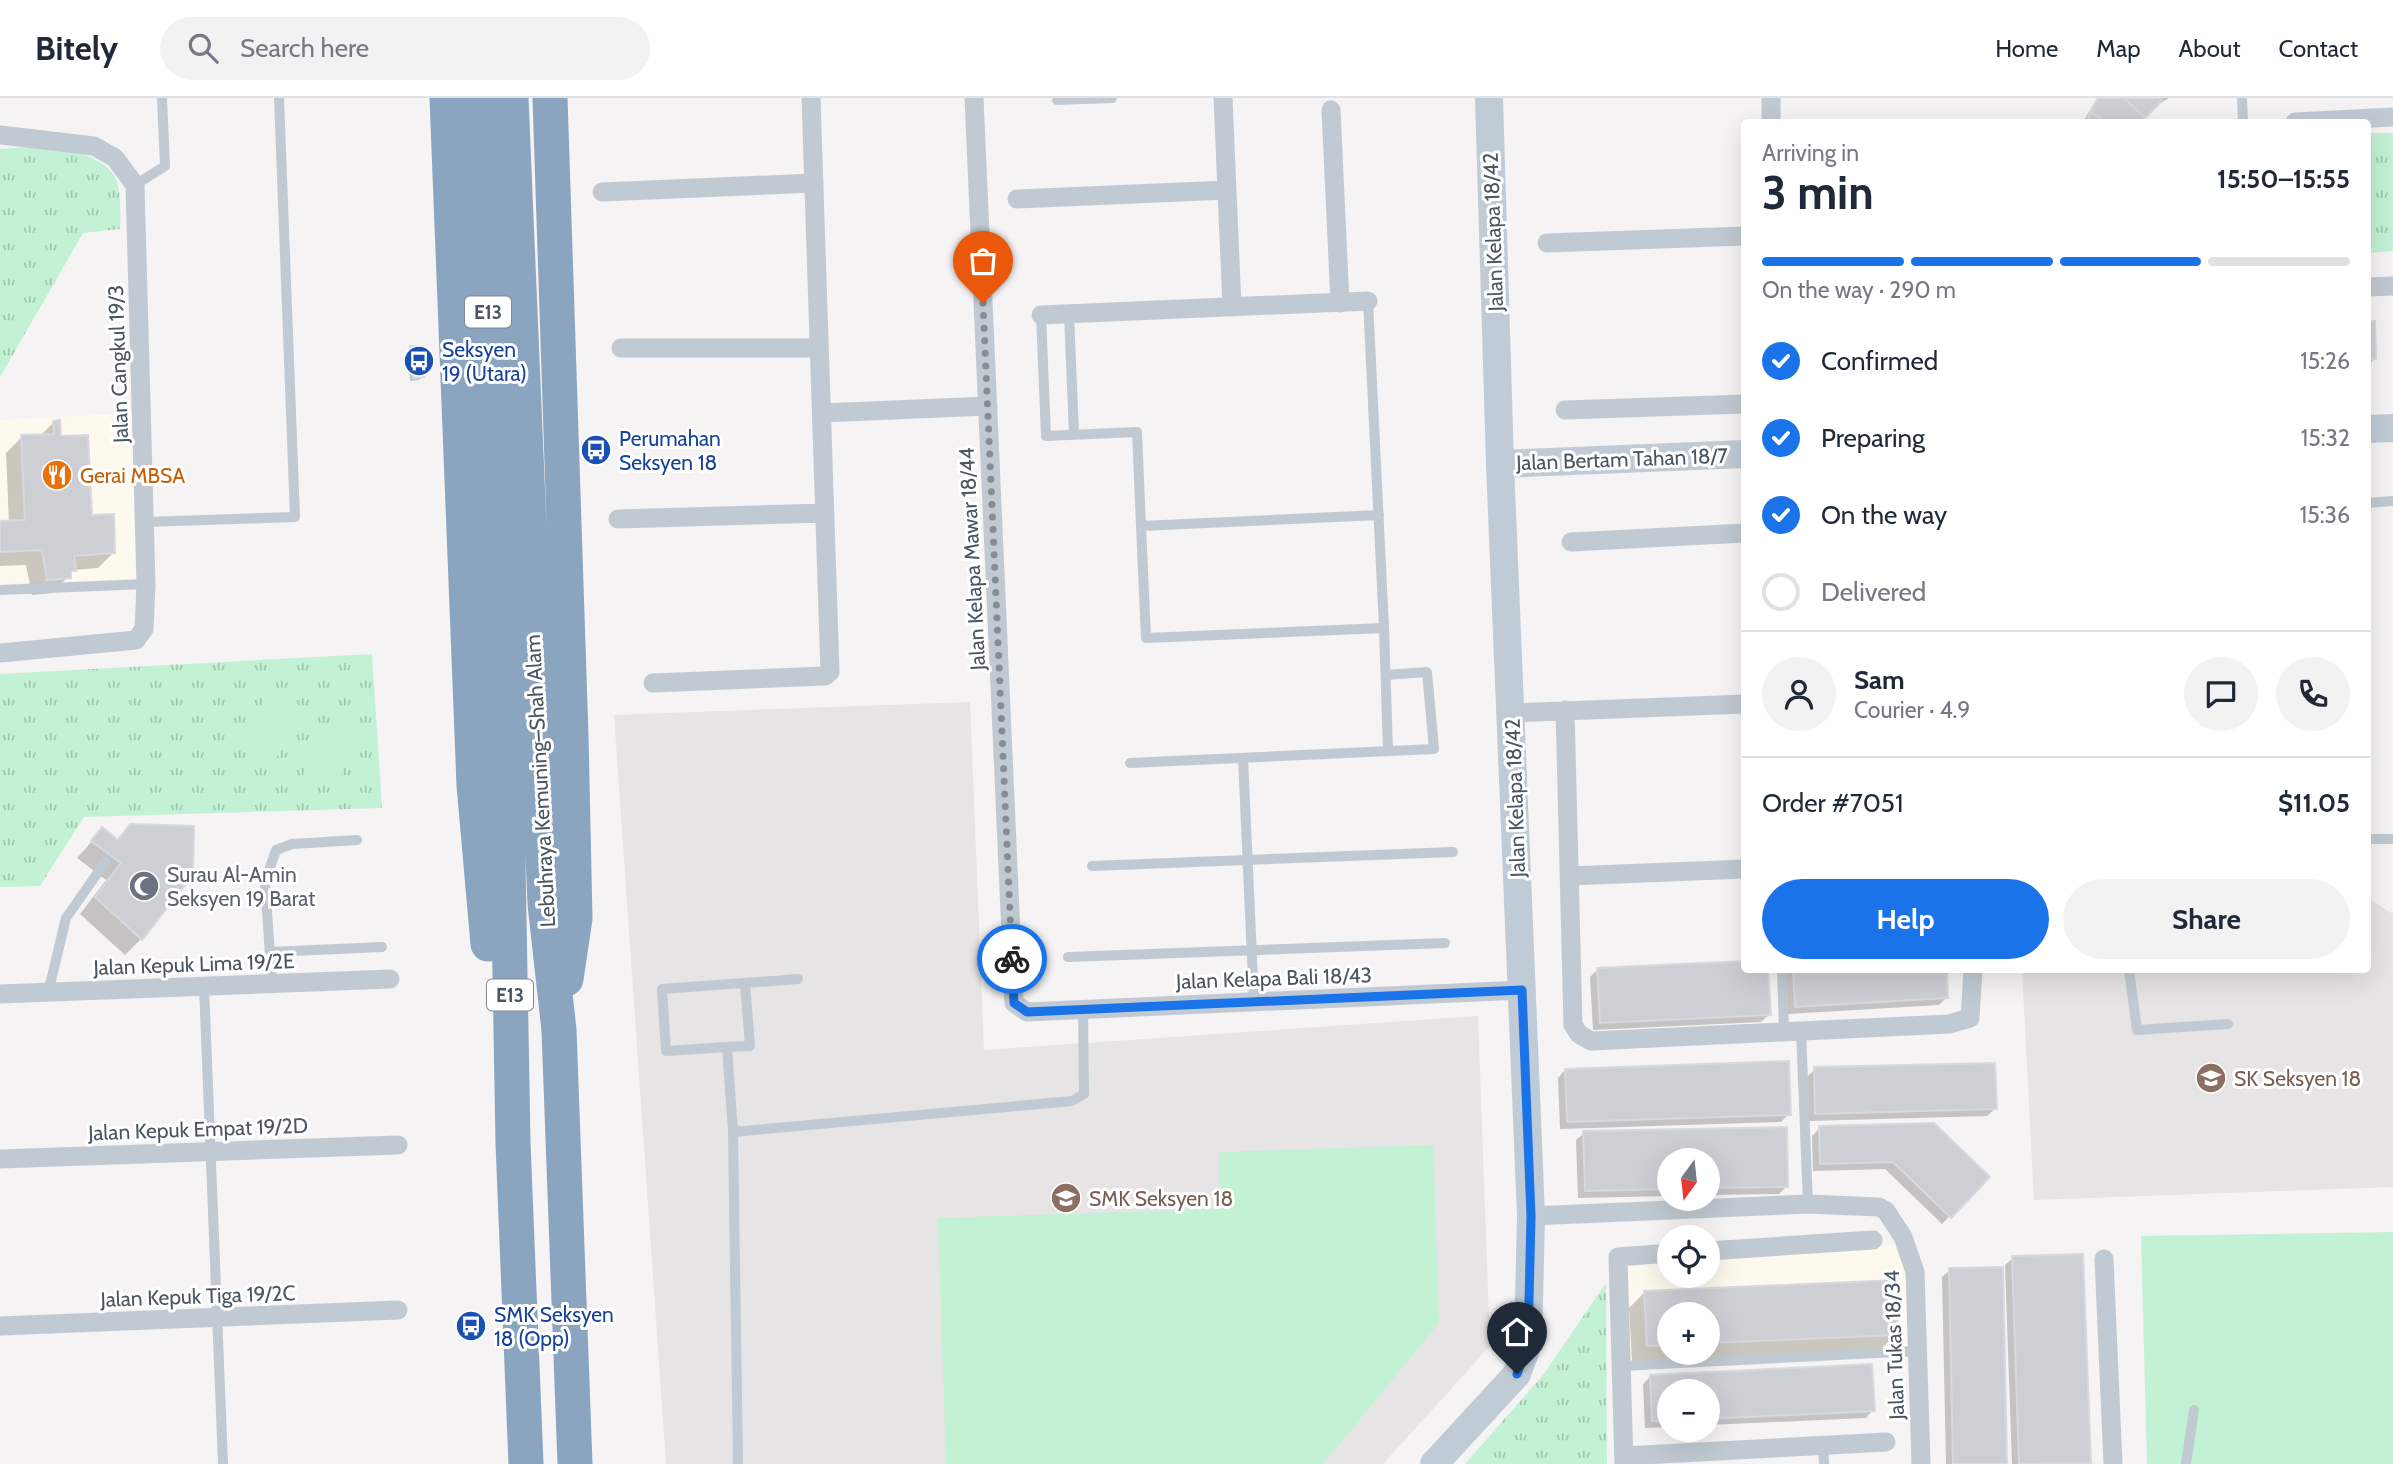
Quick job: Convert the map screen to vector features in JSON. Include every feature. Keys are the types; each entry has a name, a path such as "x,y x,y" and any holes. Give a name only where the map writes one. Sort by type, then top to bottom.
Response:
{"highway":[{"name":"Lebuhraya Kemuning–Shah Alam","path":"480,98 505,692 513,1143 526,1464"},
{"name":"Lebuhraya Kemuning–Shah Alam","path":"511,98 545,904 558,1030 575,1464"},
{"path":"550,98 575,918 558,1030"},
{"path":"446,109 474,785 489,957 513,1143"}],"street":[{"path":"653,682 825,676 830,672 811,98"},
{"name":"Jalan Kelapa Mawar 18/44","path":"974,98 1014,1003 1027,1012"},
{"path":"1223,98 1232,307"},
{"name":"Jalan Kelapa 18/42","path":"1434,1464 1517,1374 1526,1357 1531,1216 1500,464 1489,98"},
{"path":"1771,98 1771,119"},
{"path":"1331,110 1340,303"},
{"path":"2353,119 2393,117"},
{"path":"0,135 94,146 115,159 135,185"},
{"path":"602,192 814,183"},
{"name":"Jalan Cangkul 19/3","path":"0,653 136,640 144,629 146,522 135,185"},
{"path":"1017,199 1227,190"},
{"path":"1547,243 1741,236"},
{"path":"2371,287 2393,286"},
{"path":"1041,315 1368,302"},
{"path":"621,348 820,348"},
{"path":"1564,410 1741,404"},
{"path":"822,413 988,406"},
{"path":"2371,429 2393,428"},
{"name":"Jalan Bertam Tahan 18/7","path":"1500,464 1741,454"},
{"path":"618,519 825,513"},
{"path":"1571,542 1741,533"},
{"path":"1512,713 1741,704"},
{"path":"1565,710 1573,1025 1579,1034 1591,1041 1950,1024 1970,1018 1973,973"},
{"path":"1569,876 1741,869"},
{"name":"Jalan Kepuk Lima 19/2E","path":"0,994 390,979"},
{"name":"Jalan Kelapa Bali 18/43","path":"1027,1012 1522,990"},
{"name":"Jalan Kepuk Empat 19/2D","path":"0,1159 398,1145"},
{"name":"Jalan Tukas 18/34","path":"1531,1216 1808,1204 1871,1204 1886,1211 1913,1259 1921,1464"},
{"path":"1720,1250 1873,1240"},
{"path":"1657,1254 1618,1256 1624,1460 1824,1454 1886,1442"},
{"path":"2104,1259 2113,1464"},
{"name":"Jalan Kepuk Tiga 19/2C","path":"0,1326 398,1310"}],"lane":[{"path":"135,185 165,166 162,98"},
{"path":"146,522 295,517 279,98"},
{"path":"1057,100 1112,98"},
{"path":"2242,98 2244,119"},
{"path":"1368,302 1387,675 1388,751"},
{"path":"1069,314 1074,434"},
{"path":"1041,315 1046,436 1137,432 1146,638 1384,628"},
{"path":"2371,503 2393,501"},
{"path":"1141,526 1379,515"},
{"path":"0,590 146,584"},
{"path":"1130,763 1434,749 1427,672 1387,675"},
{"path":"1244,758 1254,1002"},
{"path":"2371,839 2393,839"},
{"path":"272,984 265,882 276,850 292,844 357,840"},
{"path":"1092,866 1453,852"},
{"path":"48,993 66,918 106,861"},
{"path":"1068,957 1445,943"},
{"path":"270,952 382,947"},
{"path":"1783,973 1793,1032 1808,1204"},
{"path":"2129,973 2137,1030 2228,1024"},
{"path":"745,983 750,1045 666,1051 662,989 798,979"},
{"path":"204,986 223,1464"},
{"path":"733,1132 1072,1101 1084,1094 1083,1009"},
{"path":"727,1047 733,1132 738,1464"},
{"path":"1621,1367 1917,1351"},
{"path":"2186,1464 2194,1410"}],"shaded area":[{"path":"133,413 139,579 0,584 0,420"},
{"name":"SMK Seksyen 18","path":"970,702 984,1050 1478,1016 1490,1346 1383,1464 666,1464 614,715"},
{"name":"SK Seksyen 18","path":"2371,900 2393,914 2393,1187 2034,1200 2022,973 2371,973"},
{"path":"1898,1245 1907,1267 1911,1347 1720,1357 1720,1302 1657,1302 1657,1360 1631,1361 1625,1265 1657,1263 1657,1288 1720,1288 1720,1258"}],"green space":[{"path":"2371,133 2393,133 2393,251 2371,253"},
{"path":"62,145 94,159 112,172 119,193 120,229 83,233 0,377 0,149"},
{"path":"372,654 382,808 84,817 40,886 0,887 0,674"},
{"path":"265,698 293,708 279,756 251,749"},
{"path":"316,723 352,733 339,784 303,775"},
{"path":"1433,1145 1439,1323 1323,1464 946,1464 938,1218 1220,1209 1219,1152"},
{"path":"2393,1232 2393,1464 2147,1464 2141,1236"},
{"path":"1606,1283 1607,1464 1465,1464 1543,1375"}],"building":[{"path":"2098,98 2124,98 2145,118 2102,119 2090,112"},
{"path":"2124,98 2161,98 2162,101 2145,118"},
{"path":"2090,112 2102,119 2088,119"},
{"path":"2371,321 2375,321 2376,359 2371,360"},
{"path":"410,346 422,346 424,377 413,378"},
{"name":"Gerai MBSA","path":"60,420 61,436 88,435 92,515 114,514 115,553 74,556 76,571 71,571 71,578 47,580 42,550 0,552 0,521 25,520 21,435 54,434 53,421"},
{"name":"Surau Al-Amin Seksyen 19 Barat","path":"130,824 194,826 193,875 142,940 95,897 121,863 91,841 102,827 118,840"},
{"path":"1741,961 1741,973 1768,973 1771,1015 1600,1023 1597,968"},
{"path":"1793,973 1947,973 1948,998 1795,1007"},
{"path":"1789,1061 1791,1115 1567,1122 1565,1069"},
{"path":"1995,1063 1997,1109 1815,1114 1814,1067"},
{"path":"1934,1123 1990,1177 1951,1218 1893,1162 1820,1164 1819,1126"},
{"path":"1787,1127 1788,1187 1720,1188 1720,1148 1657,1148 1657,1189 1585,1191 1583,1131"},
{"path":"2083,1254 2091,1463 2019,1464 2012,1256"},
{"path":"2003,1267 2007,1464 1953,1464 1949,1268"},
{"path":"1896,1280 1898,1335 1720,1342 1720,1302 1657,1302 1657,1346 1647,1346 1644,1291"},
{"path":"1872,1364 1875,1411 1720,1418 1720,1379 1657,1379 1657,1421 1652,1421 1650,1375"}],"way so far":[{"path":"983,303 1012,959"}],"place":[{"name":"Seksyen 19 (Utara)","path":"419,361"},
{"name":"Perumahan Seksyen 18","path":"596,450"},
{"name":"Gerai MBSA","path":"57,475"},
{"name":"Surau Al-Amin Seksyen 19 Barat","path":"144,886"},
{"name":"SK Seksyen 18","path":"2211,1078"},
{"name":"SMK Seksyen 18","path":"1066,1198"},
{"name":"SMK Seksyen 18 (Opp)","path":"471,1326"}],"route":[{"path":"1012,959 1014,1003 1027,1012 1522,990 1531,1216 1528,1344 1526,1357 1517,1374"}]}
